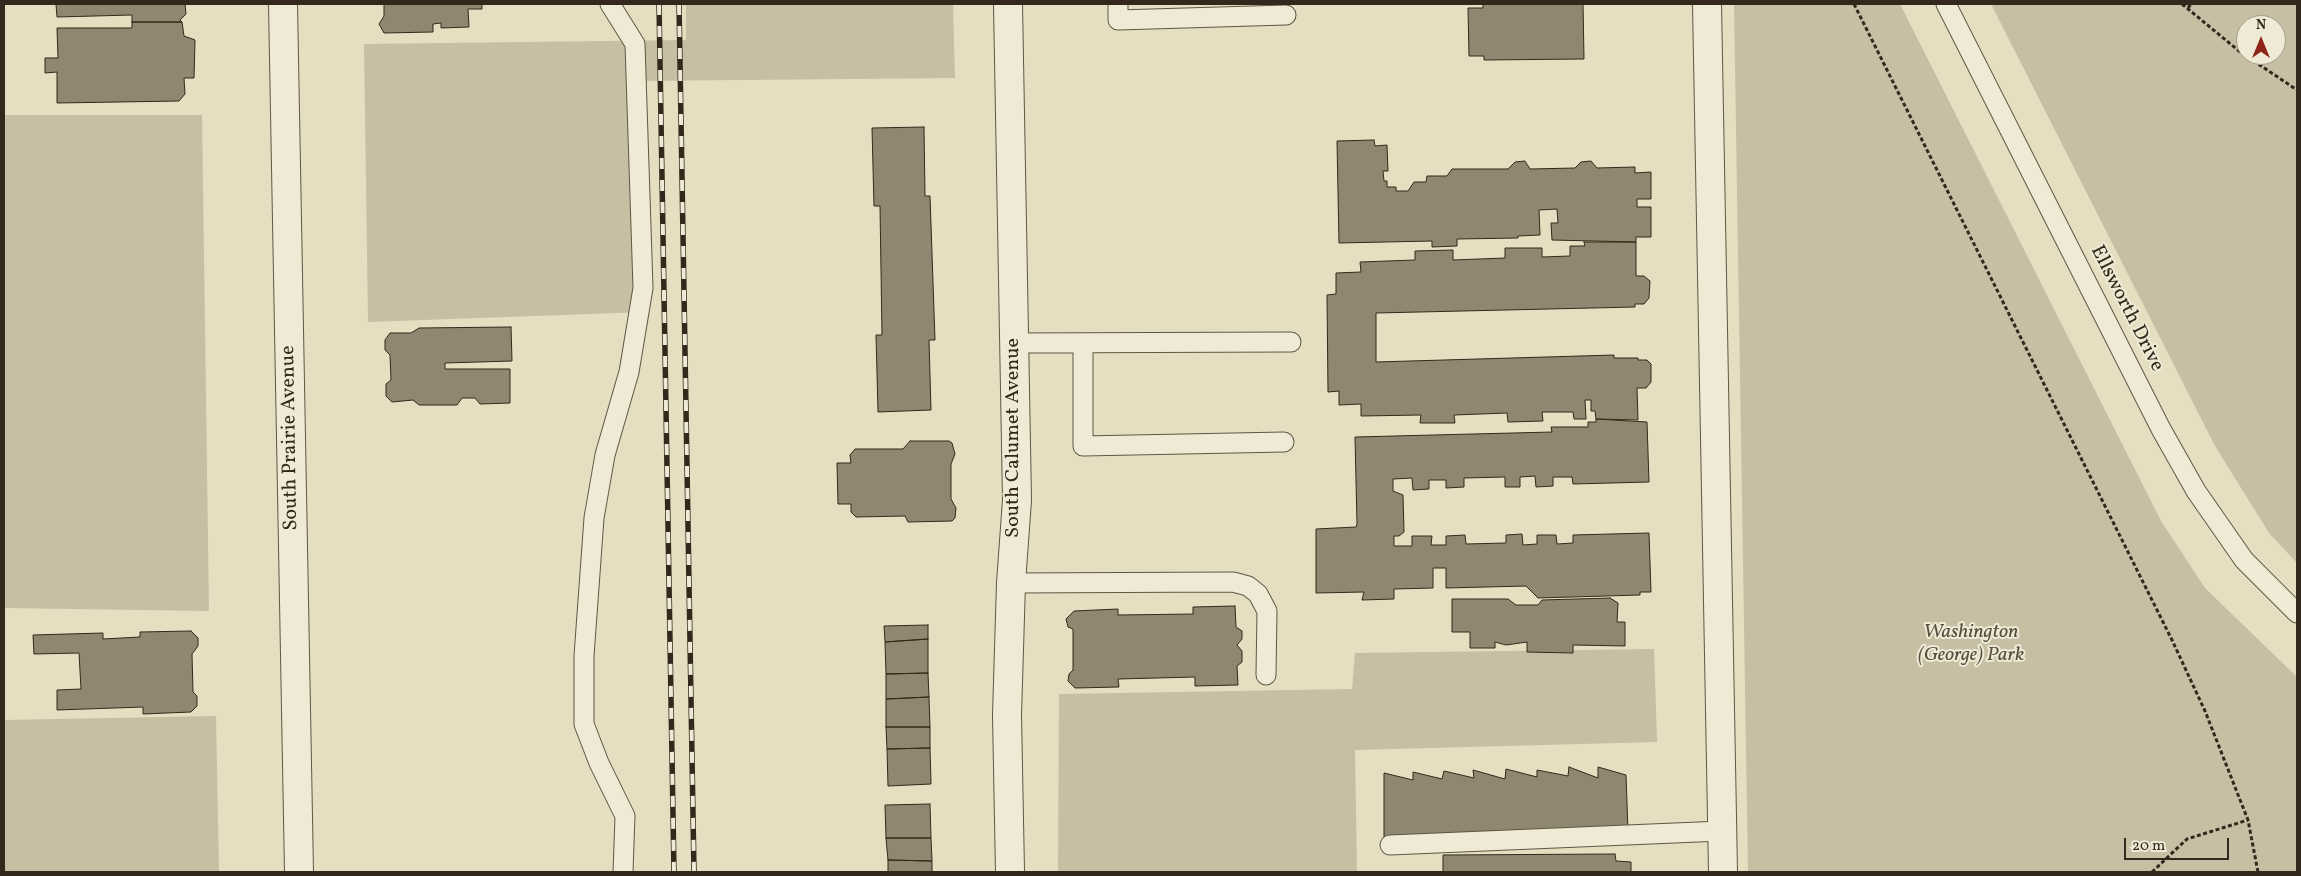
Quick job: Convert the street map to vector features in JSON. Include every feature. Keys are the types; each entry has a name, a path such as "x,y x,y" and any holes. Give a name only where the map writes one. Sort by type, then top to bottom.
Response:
{"street":[{"name":"South Prairie Avenue","path":"283,4 299,872"},
{"name":"South Calumet Avenue","path":"1008,4 1017,500 1011,582 1007,715 1010,872"},
{"path":"1707,4 1723,872"}],"lane":[{"path":"610,4 636,44 643,288 629,372 605,455 594,518 584,656 584,724 599,763 624,816 623,872"},
{"path":"1118,4 1118,20 1286,15"},
{"name":"Ellsworth Drive","path":"1946,4 2161,429 2196,491 2244,560 2297,614"},
{"path":"1014,343 1292,342"},
{"path":"1084,343 1083,446 1284,442"},
{"path":"1011,582 1233,582 1248,586 1258,594 1267,611 1266,675"},
{"path":"1390,845 1722,831"}],"path":[{"path":"1854,4 2172,640 2205,711 2248,820 2258,872"},
{"path":"2182,4 2239,51 2297,90"},
{"path":"2188,8 2191,4"},
{"path":"2152,872 2187,839 2248,820"}],"green space":[{"path":"686,4 953,4 955,78 637,81 646,312 368,322 364,44 686,40"},
{"name":"Washington (George) Park","path":"1734,4 1900,4 2161,521 2205,588 2297,677 2297,872 1748,872"},
{"path":"1991,4 2297,4 2297,563 2269,533 2215,446"},
{"path":"4,115 202,115 209,611 4,608"},
{"path":"1654,649 1657,742 1355,750 1357,872 1058,872 1059,694 1352,689 1355,653"},
{"path":"216,716 219,872 4,872 4,720"}],"building":[{"path":"56,4 185,4 186,14 180,20 182,22 132,22 132,15 57,17"},
{"path":"384,4 482,4 482,9 468,9 469,27 441,28 441,23 433,24 433,32 384,33 379,24 384,16"},
{"path":"1483,4 1583,4 1584,59 1484,60 1484,56 1469,56 1468,8 1483,8"},
{"path":"132,22 182,22 184,36 195,40 194,78 184,78 185,94 179,101 57,103 57,72 45,73 45,58 58,58 57,28 132,28"},
{"path":"924,127 925,196 930,196 935,340 929,340 931,410 878,412 876,335 882,335 880,206 874,206 872,128"},
{"path":"1374,140 1375,146 1387,145 1388,171 1383,171 1384,181 1387,181 1387,187 1396,187 1396,191 1408,191 1414,182 1426,182 1427,176 1447,176 1452,169 1508,169 1515,162 1525,161 1530,169 1575,168 1581,162 1591,161 1597,168 1635,167 1635,173 1651,172 1651,199 1637,199 1637,207 1651,207 1651,237 1636,237 1636,242 1552,240 1551,223 1558,223 1557,209 1539,210 1540,235 1518,236 1518,238 1457,239 1457,246 1432,247 1432,241 1339,243 1337,141"},
{"path":"1584,242 1636,242 1636,276 1644,276 1650,281 1649,298 1644,304 1635,304 1635,307 1376,313 1376,362 1614,355 1614,358 1638,358 1638,360 1647,360 1651,364 1651,382 1646,388 1637,388 1638,420 1596,419 1595,411 1591,411 1591,400 1585,400 1586,419 1574,419 1573,412 1542,412 1543,421 1508,422 1507,413 1454,415 1455,423 1420,423 1421,415 1361,416 1361,404 1339,405 1339,391 1328,392 1327,295 1336,294 1336,273 1361,272 1360,262 1415,260 1415,251 1453,250 1453,260 1505,258 1505,248 1542,248 1542,257 1570,256 1570,246 1585,246"},
{"path":"511,327 512,361 445,363 445,369 510,369 510,403 480,404 475,398 462,398 457,405 419,405 413,400 392,402 386,396 386,384 391,380 390,355 385,350 385,340 390,333 411,333 419,328"},
{"path":"1596,419 1647,422 1649,482 1573,484 1572,477 1553,477 1553,486 1536,487 1535,476 1520,477 1520,487 1505,487 1505,477 1464,478 1464,487 1446,488 1446,480 1429,480 1429,489 1413,490 1412,478 1393,479 1393,491 1403,495 1404,532 1399,536 1394,536 1394,546 1412,546 1412,536 1432,536 1431,545 1446,545 1446,536 1465,535 1466,544 1506,543 1506,535 1522,534 1523,545 1537,544 1537,535 1556,535 1557,544 1573,543 1573,535 1649,533 1651,592 1640,592 1640,595 1538,598 1526,586 1446,588 1446,568 1433,568 1433,588 1394,589 1394,599 1362,600 1364,592 1316,593 1316,529 1356,527 1357,524 1355,437 1552,432 1551,427 1588,427 1588,422 1596,422"},
{"path":"910,441 949,441 952,443 955,454 951,464 951,499 956,508 955,518 952,521 908,522 905,516 856,517 851,512 851,504 838,504 837,463 851,463 850,455 855,449 903,449"},
{"path":"1610,598 1618,603 1617,622 1625,622 1625,646 1573,645 1573,653 1527,652 1527,642 1506,645 1495,642 1495,648 1470,648 1470,632 1452,632 1452,599 1508,599 1516,605 1538,605 1542,600"},
{"path":"1235,606 1236,627 1242,631 1242,639 1237,645 1242,651 1242,662 1237,666 1238,685 1195,686 1195,677 1118,679 1119,687 1075,688 1068,681 1069,674 1073,670 1073,629 1068,627 1066,619 1074,611 1118,609 1118,615 1193,614 1193,607"},
{"path":"928,625 928,639 885,642 884,626"},
{"path":"191,631 198,638 198,646 192,654 193,692 197,696 197,706 191,712 143,714 143,707 57,710 57,690 81,689 79,653 34,654 33,635 103,633 103,639 140,637 140,632"},
{"path":"928,639 928,673 886,674 885,642"},
{"path":"928,673 929,697 886,699 886,674"},
{"path":"929,697 930,727 886,727 886,699"},
{"path":"886,727 930,727 930,748 887,749"},
{"path":"930,748 931,784 888,786 887,749"},
{"path":"1569,767 1598,778 1598,767 1626,775 1628,831 1384,838 1384,773 1413,780 1413,772 1442,779 1444,771 1474,778 1473,770 1505,779 1506,769 1537,777 1537,770 1568,776"},
{"path":"930,804 931,838 886,838 885,805"},
{"path":"886,838 931,838 932,861 888,860"},
{"path":"1615,854 1616,861 1631,862 1631,872 1443,872 1443,855"},
{"path":"888,860 932,861 932,872 888,872"}],"railway":[{"path":"659,4 674,872"},
{"path":"679,4 694,872"}]}
